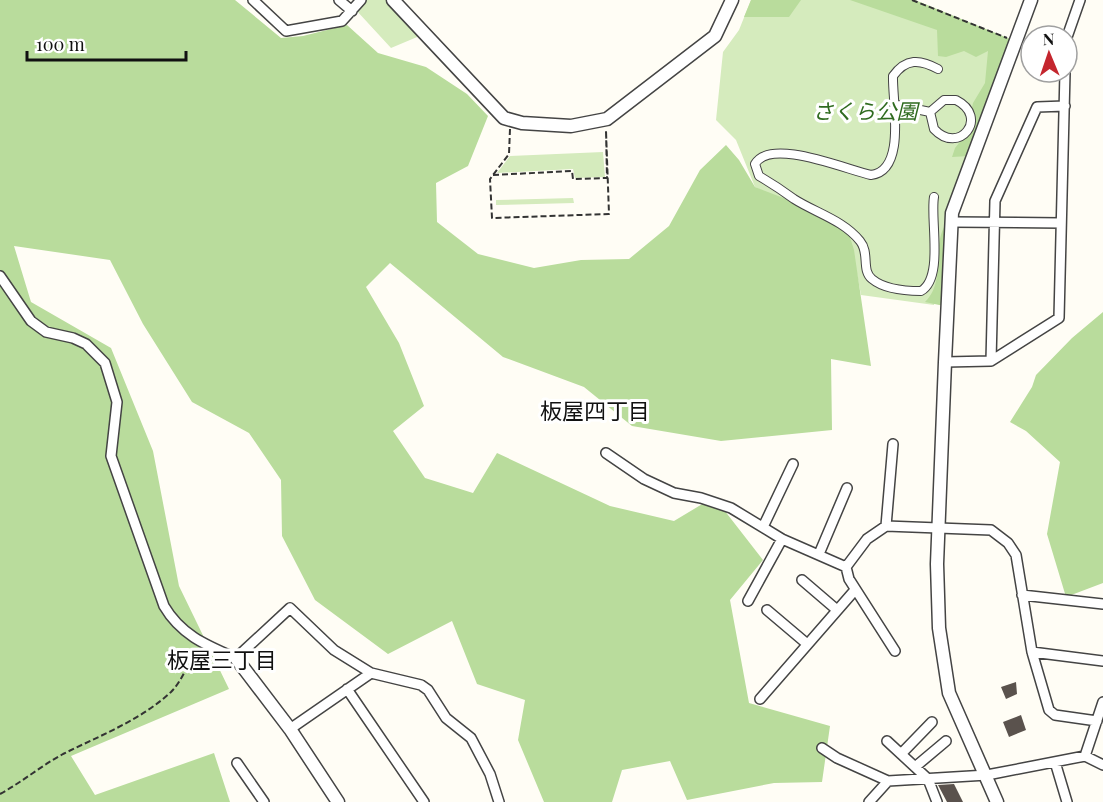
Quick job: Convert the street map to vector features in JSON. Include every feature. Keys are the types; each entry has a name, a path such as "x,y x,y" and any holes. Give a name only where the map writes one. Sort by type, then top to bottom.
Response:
{"street":[{"path":"252,0 286,31 342,21 361,0"},
{"path":"339,0 351,10"},
{"path":"393,0 504,118 522,123 571,126 607,119 662,78 715,36 732,0"},
{"path":"997,802 949,693 939,628 939,527 945,362 952,213 974,147 1031,0"},
{"path":"1072,24 1080,0"},
{"path":"934,197 932,222 935,237 930,281 921,291 908,291 873,279 867,272 866,252 856,236 831,218 781,191 757,173 758,160 774,153 808,158 871,175 879,174 888,165 891,155 897,105 893,76 903,64 919,61 938,69"},
{"path":"945,362 991,361 1059,318 1065,84"},
{"path":"944,100 956,100 969,111 971,121 966,133 960,137 945,137 934,129 930,112 944,100"},
{"path":"897,105 930,112"},
{"path":"991,361 995,201 1037,107 1065,106"},
{"path":"952,222 1061,223"},
{"path":"0,276 31,321 46,332 73,338 86,344 105,363 117,402 111,435 111,456 164,606 171,618 197,641 236,658 290,729 338,802"},
{"path":"886,526 893,444"},
{"path":"606,453 644,479 674,494 701,498 731,508 782,539 846,567"},
{"path":"763,527 793,464"},
{"path":"819,554 847,488"},
{"path":"846,567 867,539 886,526 991,530 1008,543 1016,555 1032,652 1049,710 1055,715 1097,721"},
{"path":"748,601 782,539"},
{"path":"846,567 855,590 895,651"},
{"path":"802,580 837,610"},
{"path":"760,699 806,643 855,590"},
{"path":"1022,595 1103,604"},
{"path":"236,658 290,608 334,650 371,673 422,686 428,690 446,718 471,738 490,774 499,802"},
{"path":"767,610 806,643"},
{"path":"1032,652 1103,661"},
{"path":"290,729 371,673"},
{"path":"347,689 424,802"},
{"path":"1085,756 1103,702"},
{"path":"901,754 932,722"},
{"path":"886,741 928,778 937,802"},
{"path":"915,767 946,741"},
{"path":"822,747 837,758 888,781 987,775 1085,756 1103,765"},
{"path":"1055,762 1067,802"},
{"path":"237,763 264,802"},
{"path":"871,801 888,781"}],"path":[{"path":"912,0 1015,41"},
{"path":"520,129 510,129 509,154 490,179 492,218 609,214 606,125"},
{"path":"493,175 572,171 573,179 607,178"},
{"path":"0,794 61,755 134,718 172,691 190,660 197,641"}],"green space":[{"path":"0,0 235,0 281,38 303,36 347,25 378,53 426,67 467,94 488,116 468,166 436,183 437,222 478,254 534,268 581,260 629,259 669,226 700,170 726,145 739,160 755,187 807,207 850,237 854,250 871,366 831,359 832,430 721,441 632,426 584,387 503,357 390,263 366,287 399,343 424,406 393,431 425,478 473,493 497,453 610,506 674,521 714,497 763,560 730,600 749,703 830,726 822,782 774,783 687,800 670,761 622,770 612,802 544,802 518,740 525,700 477,684 452,621 388,654 315,600 282,536 281,480 249,433 192,402 143,324 110,260 14,246 31,302 111,348 153,451 179,586 229,689 71,756 95,795 214,753 230,802 0,802"},
{"path":"365,0 392,0 429,32 391,48 356,10"},
{"name":"さくら公園","path":"751,0 912,0 1015,41 969,156 934,305 861,295 850,237 755,187 736,140 716,120 723,52 739,30"},
{"path":"751,0 801,0 789,17 744,17"},
{"path":"850,0 915,0 1015,41 969,156 952,157 955,148 966,134 973,103 985,83 988,51 976,57 964,51 946,57 938,56 937,30"},
{"path":"603,152 605,177 575,178 573,169 497,173 510,156"},
{"path":"573,198 574,203 496,205 496,200"},
{"path":"950,225 944,306 925,302 935,285 941,236 944,227"},
{"path":"1103,312 1103,583 1066,597 1047,534 1060,462 1026,431 1010,422 1032,387 1036,375 1072,338"}],"building":[{"path":"1016,682 1017,694 1006,699 1001,687"},
{"path":"1021,715 1026,730 1009,737 1003,722"},
{"path":"954,784 963,802 947,802 938,785"}],"district":[{"name":"板屋四丁目","path":"595,411"},
{"name":"板屋三丁目","path":"222,660"}]}
